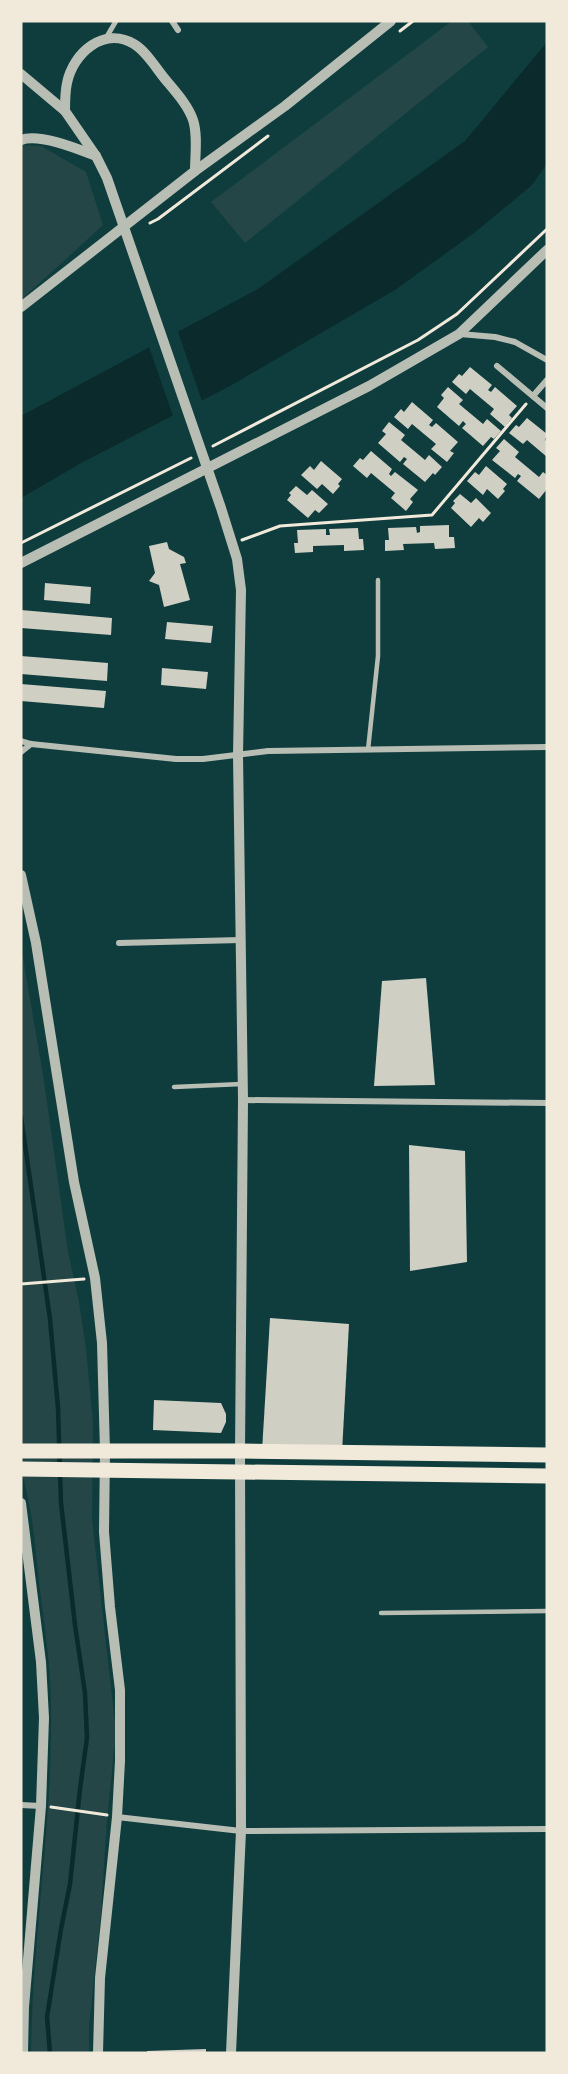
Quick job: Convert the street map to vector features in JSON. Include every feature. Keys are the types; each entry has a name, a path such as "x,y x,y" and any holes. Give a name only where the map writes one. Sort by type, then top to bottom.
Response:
{"main road":[{"path":"21,1451 547,1455"},
{"path":"21,1469 547,1476"}],"street":[{"path":"105,39 116,21"},
{"path":"172,21 178,30"},
{"path":"21,307 391,21"},
{"path":"65,111 67,83 76,58 90,46 105,39 122,39 136,45 180,96 192,117 195,127 195,171"},
{"path":"21,74 65,111 96,156 106,178 237,559 242,590 238,755 243,1100 240,1451 241,1831 231,2053"},
{"path":"21,140 25,138 47,141 96,156"},
{"path":"21,563 369,386 459,334 547,250"},
{"path":"459,334 495,337 515,342 547,360"},
{"path":"497,366 547,408"},
{"path":"533,396 547,380"},
{"path":"21,741 31,744 176,759 203,759 268,751 547,747"},
{"path":"21,752 31,744"},
{"path":"21,875 36,943 74,1182 95,1278 102,1343 105,1451 99,1469 106,1568 120,1690 120,1761 100,1978 98,2053"},
{"path":"119,943 241,940"},
{"path":"243,1100 547,1103"},
{"path":"21,1503 41,1662 44,1718 41,1806 24,2007 23,2053"},
{"path":"21,1805 41,1806"},
{"path":"114,1816 241,1831 547,1829"}],"lane":[{"path":"368,750 378,656 378,580"},
{"path":"174,1087 242,1084"},
{"path":"381,1613 547,1611"}],"path":[{"path":"206,450 418,340 457,314 547,229"},
{"path":"232,544 280,526 432,515 533,396"},
{"path":"21,543 196,455"},
{"path":"21,1284 78,1280"},
{"path":"58,1809 114,1816"}],"shaded area":[{"path":"452,21 468,21 488,47 245,243 211,202"},
{"path":"547,42 547,164 531,186 474,233 395,290 230,386 83,462 21,498 21,416 258,289 465,141"},
{"path":"21,145 41,146 86,172 103,225 21,300"},
{"path":"21,946 44,1081 68,1252 86,1349 93,1422 92,1519 116,1732 89,2027 89,2053 31,2053 32,2010 49,1794 51,1692 34,1539 28,1497 21,1470"}],"pier":[{"path":"177,329 203,404 174,419 148,344"}],"building":[{"path":"470,367 492,385 488,390 491,392 495,387 517,406 509,415 512,418 505,427 490,414 494,409 470,389 466,394 452,382"},
{"path":"448,387 463,400 459,404 483,424 487,419 501,431 494,439 491,437 483,446 462,428 466,424 463,421 459,426 437,407 444,398 441,395"},
{"path":"412,402 433,420 429,425 432,427 436,423 458,442 450,451 454,453 447,462 431,449 436,444 412,424 408,429 394,417 401,409 404,412"},
{"path":"527,418 547,434 545,440 547,457 527,440 523,444 509,433"},
{"path":"389,422 405,435 401,440 425,460 429,455 442,467 435,475 433,473 425,482 403,464 407,459 404,457 400,462 378,443 386,434 382,431"},
{"path":"504,439 519,452 515,457 539,477 543,472 547,475 547,489 539,499 517,481 521,476 518,474 515,478 492,460 500,451 496,448"},
{"path":"371,451 392,469 389,474 391,476 395,472 418,490 410,499 413,502 406,511 391,498 395,493 371,473 367,478 353,466"},
{"path":"321,461 342,479 338,484 340,486 333,494 322,484 317,489 301,475 310,466 314,470"},
{"path":"486,466 507,484 503,489 505,491 498,499 487,489 483,495 467,481 475,472 479,475"},
{"path":"296,486 307,495 312,490 328,504 319,513 315,510 308,518 287,500 291,495 289,493"},
{"path":"460,494 471,503 476,498 491,513 483,522 479,518 471,527 451,508 455,503 453,501"},
{"path":"449,525 449,537 454,537 455,548 435,549 434,543 403,544 404,550 385,551 385,540 389,540 388,528 416,527 417,533 420,532 420,526"},
{"path":"358,528 359,539 363,539 364,550 344,551 344,545 313,546 313,552 295,553 294,543 298,543 297,530 326,529 326,535 330,535 329,529"},
{"path":"167,542 169,549 184,557 186,563 180,564 190,600 164,607 159,585 149,581 155,573 149,546"},
{"path":"45,583 91,587 90,604 44,600"},
{"path":"21,610 112,618 111,635 21,628"},
{"path":"167,622 213,626 211,643 165,639"},
{"path":"21,656 108,663 107,681 21,674"},
{"path":"162,668 208,672 206,689 161,685"},
{"path":"21,684 106,691 104,708 21,701"},
{"path":"426,978 435,1085 374,1086 382,981"},
{"path":"409,1145 465,1151 467,1262 410,1271"},
{"path":"270,1318 349,1324 342,1452 262,1451"},
{"path":"154,1400 221,1403 226,1414 226,1422 221,1433 153,1430"},
{"path":"206,2049 206,2053 147,2053 147,2051"}],"waterway":[{"path":"21,1117 50,1319 58,1408 61,1503 85,1693 87,1738 70,1884 47,2017 50,2053"}]}
